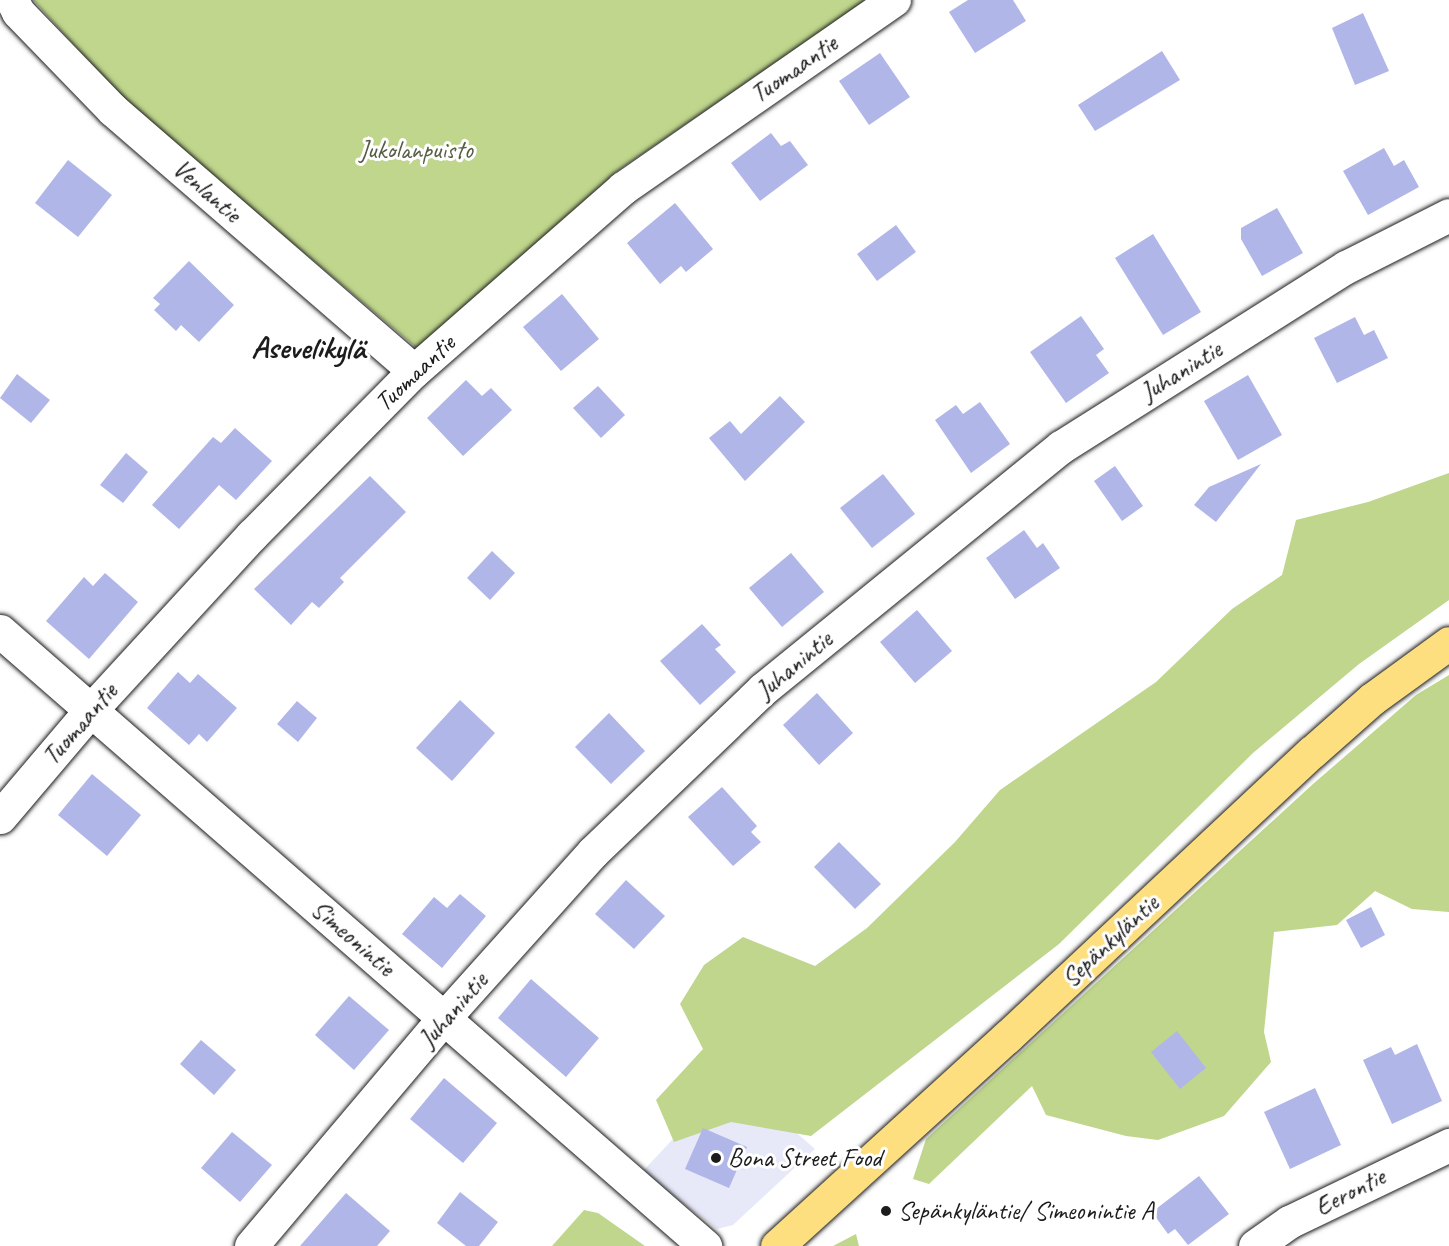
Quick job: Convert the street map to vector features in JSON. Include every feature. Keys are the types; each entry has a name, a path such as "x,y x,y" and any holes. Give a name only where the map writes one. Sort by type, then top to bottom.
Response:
{"main road":[{"name":"Sepänkyläntie","path":"777,1246 1007,1037 1311,752 1372,699 1449,643"}],"street":[{"name":"Venlantie","path":"12,0 18,12 113,110 414,371"},
{"name":"Tuomaantie","path":"0,817 90,711 252,535 414,371 623,188 894,0"},
{"name":"Juhanintie","path":"251,1246 444,1018 593,852 763,689 1048,458 1351,264 1449,215"},
{"name":"Simeonintie","path":"0,631 705,1246"},
{"name":"Eerontie","path":"1255,1246 1289,1222 1449,1145"}],"shaded area":[{"path":"732,1076 815,1149 733,1225 717,1229 642,1172"}],"green space":[{"name":"Jukolanpuisto","path":"33,0 867,0 616,172 419,350 128,104"},
{"path":"1449,473 1449,600 1359,664 1253,753 1059,944 811,1136 731,1122 674,1142 656,1100 703,1049 680,1004 704,965 743,937 815,966 867,928 955,842 1000,790 1156,682 1232,609 1282,575 1296,520 1368,502"},
{"path":"1449,675 1449,912 1412,909 1375,891 1337,925 1274,932 1264,1032 1271,1062 1224,1116 1158,1140 1126,1136 1046,1115 1032,1086 929,1184 913,1179 926,1139 1313,784 1416,695"},
{"path":"584,1210 598,1213 645,1246 552,1246"},
{"path":"856,1234 859,1246 833,1246"}],"building":[{"path":"968,0 1013,0 1026,21 975,53 949,12"},
{"path":"1363,13 1389,71 1355,85 1332,28"},
{"path":"1162,51 1180,80 1095,131 1078,105"},
{"path":"880,53 910,97 869,125 839,81"},
{"path":"771,133 781,146 790,141 808,165 760,201 731,163"},
{"path":"1384,148 1394,166 1404,160 1419,187 1368,215 1343,171"},
{"path":"68,160 112,195 78,237 35,203"},
{"path":"675,203 713,249 686,272 681,266 660,284 627,243"},
{"path":"1277,208 1303,253 1262,276 1241,239 1241,228"},
{"path":"896,225 916,252 877,281 857,254"},
{"path":"1153,234 1201,312 1163,335 1115,258"},
{"path":"189,261 234,305 199,342 181,325 176,331 154,310 160,304 153,298"},
{"path":"562,294 599,339 561,371 523,327"},
{"path":"1081,316 1104,349 1096,355 1109,373 1066,403 1030,352"},
{"path":"1355,317 1364,335 1374,330 1388,358 1337,383 1314,338"},
{"path":"17,374 50,400 31,423 0,398"},
{"path":"1248,375 1282,435 1238,460 1204,401"},
{"path":"466,380 482,396 491,388 512,410 463,456 427,418"},
{"path":"598,386 625,415 601,438 573,408"},
{"path":"780,396 805,422 745,481 709,438 730,421 741,434"},
{"path":"980,402 1010,444 971,473 935,420 956,405 963,414"},
{"path":"235,428 272,461 236,500 219,485 179,529 152,505 213,437 221,443"},
{"path":"126,453 148,472 123,503 100,485"},
{"path":"1261,464 1216,522 1194,505 1209,487"},
{"path":"1115,466 1143,506 1122,521 1094,481"},
{"path":"883,474 915,514 872,548 840,508"},
{"path":"370,476 406,512 340,578 344,582 319,608 312,602 291,625 254,589"},
{"path":"1024,530 1037,548 1043,543 1060,568 1015,599 986,558"},
{"path":"492,551 515,573 490,600 467,578"},
{"path":"791,553 824,592 782,627 749,588"},
{"path":"105,573 138,602 89,659 46,621 84,577 93,586"},
{"path":"917,610 952,651 915,683 880,642"},
{"path":"702,624 721,645 715,649 736,672 700,705 660,661"},
{"path":"178,672 190,683 198,674 237,708 207,742 199,734 189,745 147,708"},
{"path":"817,693 853,733 819,765 783,725"},
{"path":"460,700 495,733 452,781 416,748"},
{"path":"297,701 317,718 298,742 277,724"},
{"path":"609,713 645,751 611,784 575,747"},
{"path":"92,774 141,815 107,856 58,815"},
{"path":"722,787 757,826 751,832 761,842 733,866 688,817"},
{"path":"839,842 881,884 855,909 814,867"},
{"path":"626,880 665,916 634,949 595,914"},
{"path":"460,894 486,916 442,968 402,934 434,897 447,908"},
{"path":"1371,907 1385,935 1361,948 1346,920"},
{"path":"531,979 599,1038 566,1077 498,1018"},
{"path":"349,996 389,1030 354,1070 315,1035"},
{"path":"1177,1031 1206,1068 1180,1089 1151,1052"},
{"path":"201,1040 236,1070 214,1095 180,1064"},
{"path":"1417,1044 1442,1101 1392,1124 1363,1060 1391,1047 1395,1055"},
{"path":"444,1078 497,1123 463,1163 410,1119"},
{"path":"1315,1088 1341,1145 1290,1169 1264,1112"},
{"name":"Bona Street Food","path":"703,1128 747,1147 729,1188 685,1169"},
{"path":"232,1132 272,1165 240,1202 201,1168"},
{"path":"1199,1176 1229,1214 1188,1245 1175,1229 1168,1234 1152,1212"},
{"path":"460,1192 498,1222 479,1246 466,1246 437,1223"},
{"path":"346,1193 390,1231 377,1246 300,1246"}],"place":[{"name":"Bona Street Food","path":"716,1158"},
{"name":"Sepänkyläntie/ Simeonintie A","path":"886,1211"}],"district":[{"name":"Asevelikylä","path":"308,348"}]}
